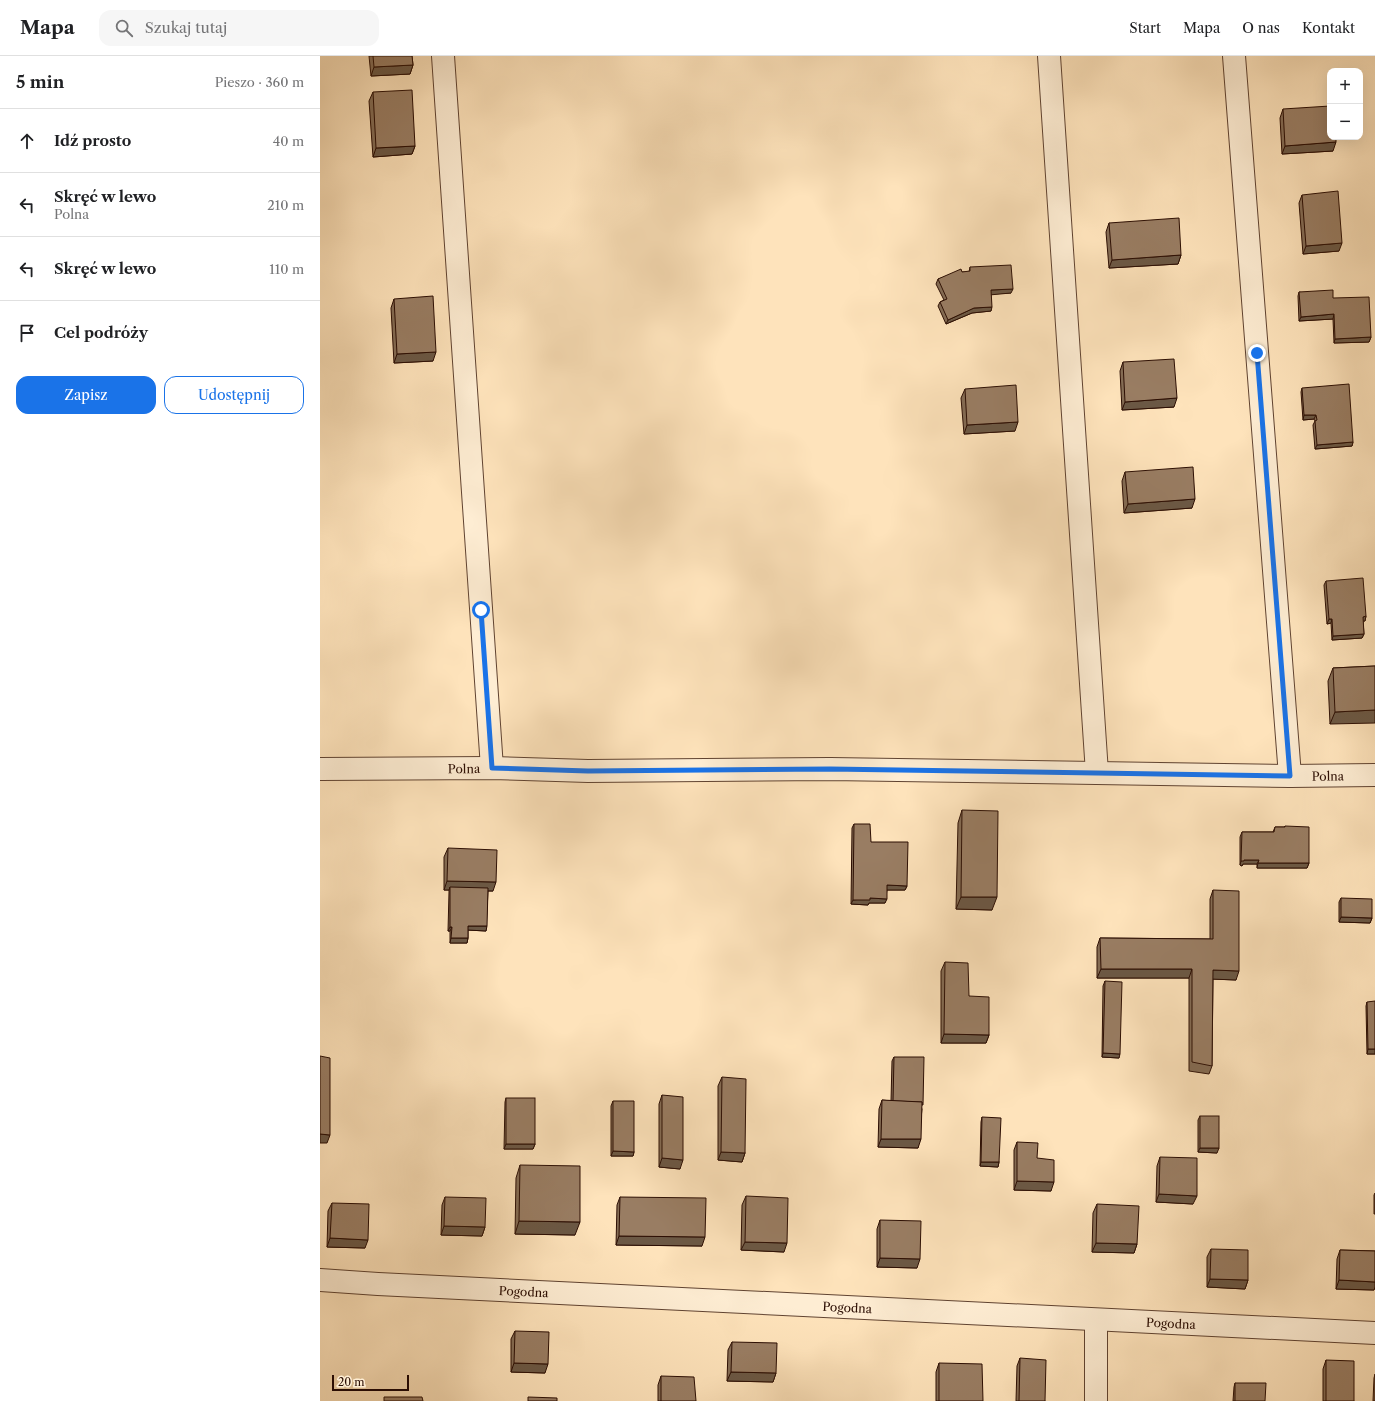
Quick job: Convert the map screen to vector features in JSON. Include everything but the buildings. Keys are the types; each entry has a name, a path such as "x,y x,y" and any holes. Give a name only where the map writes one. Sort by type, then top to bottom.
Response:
{"street":[{"path":"443,56 492,768"},
{"path":"1049,56 1097,773"},
{"path":"1234,56 1290,776"},
{"name":"Polna","path":"320,769 492,768 588,771 830,769 1290,776 1375,775"},
{"name":"Pogodna","path":"320,1280 1375,1333"},
{"path":"1096,1320 1096,1401"}],"route":[{"path":"481,610 492,768 588,771 830,769 1290,776 1257,353"}]}
